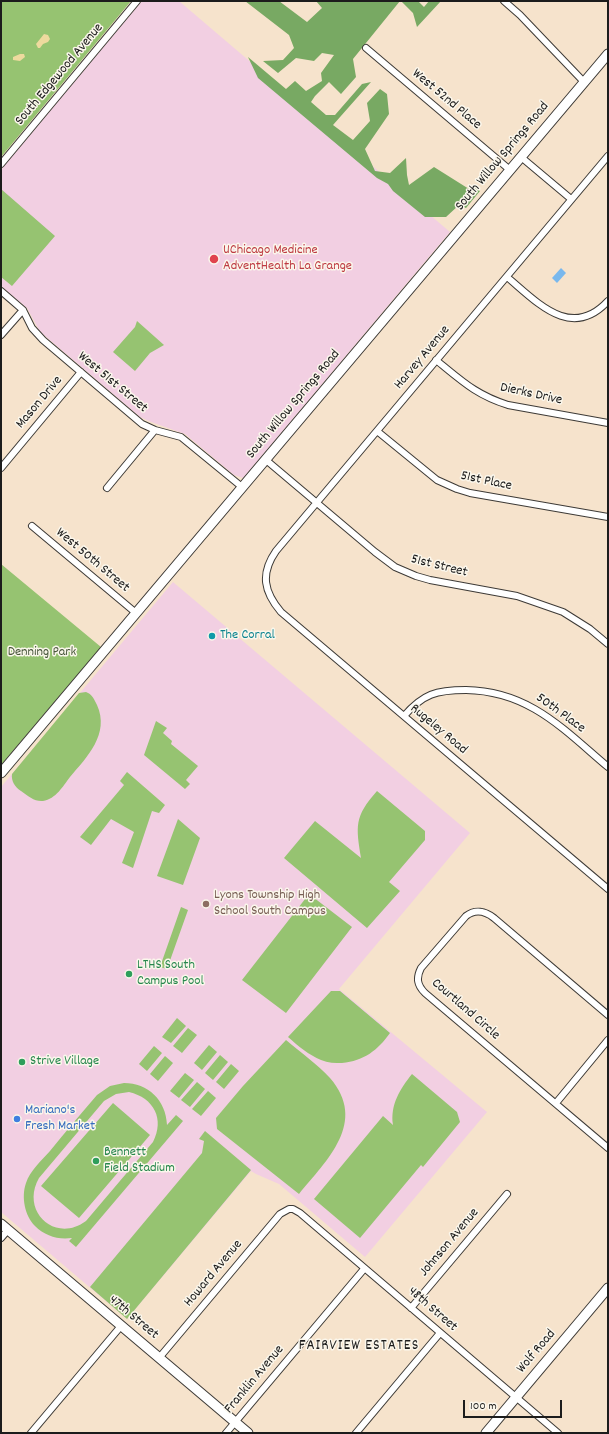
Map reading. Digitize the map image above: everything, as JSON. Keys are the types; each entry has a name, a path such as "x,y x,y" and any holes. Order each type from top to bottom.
{"street":[{"name":"South Edgewood Avenue","path":"1,164 137,1"},
{"path":"504,1 520,15 584,82"},
{"name":"West 52nd Place","path":"366,48 510,170"},
{"name":"South Willow Springs Road","path":"1,774 608,54"},
{"name":"Harvey Avenue","path":"266,580 267,567 271,559 608,156"},
{"path":"521,157 571,199"},
{"path":"507,277 546,309 564,317 582,317 590,315 599,310 608,301"},
{"name":"West 51st Street","path":"1,291 22,310 37,334 142,424 155,430 181,437 242,488"},
{"path":"1,336 22,310"},
{"name":"Dierks Drive","path":"436,360 472,389 495,401 508,405 608,423"},
{"name":"Mason Drive","path":"1,468 81,372"},
{"path":"107,488 155,430"},
{"name":"51st Place","path":"377,431 437,480 457,489 470,493 608,517"},
{"name":"51st Street","path":"266,460 386,561 405,572 430,580 517,596 562,612 590,629 608,644"},
{"name":"West 50th Street","path":"32,526 136,613"},
{"name":"Rugeley Road","path":"266,580 270,597 282,612 608,889"},
{"name":"50th Place","path":"404,716 413,705 422,699 437,693 459,690 479,690 499,694 526,703 541,712 608,767"},
{"name":"Courtland Circle","path":"608,1014 494,918 481,912 470,913 466,916 421,968 418,978 418,984 425,993 608,1148"},
{"path":"556,1103 608,1040"},
{"name":"Johnson Avenue","path":"411,1308 507,1194"},
{"name":"48th Street","path":"289,1209 293,1209 300,1213 558,1433"},
{"name":"Howard Avenue","path":"159,1358 280,1214 289,1209"},
{"path":"1,1238 5,1227"},
{"name":"47th Street","path":"5,1227 248,1433"},
{"name":"Franklin Avenue","path":"226,1433 364,1269"},
{"name":"Wolf Road","path":"486,1433 608,1288"},
{"path":"31,1433 121,1326"},
{"path":"356,1433 440,1333"}],"shaded area":[{"name":"UChicago Medicine AdventHealth La Grange","path":"142,1 179,1 450,232 243,478 234,475 185,434 140,417 45,336 39,330 27,308 1,286 1,170"},
{"name":"Lyons Township High School South Campus","path":"173,582 470,833 339,989 487,1112 365,1257 279,1184 251,1171 127,1319 1,1212 1,787"}],"green space":[{"path":"1,1 131,1 1,157"},
{"path":"245,1 279,1 307,22 322,8 316,1 400,1 353,59 356,77 341,94 329,82 311,102 326,115 335,115 362,84 371,82 333,125 353,140 370,121 367,103 380,89 387,94 389,114 365,149 375,171 390,173 406,158 409,185 434,167 469,189 475,188 480,191 466,208 459,205 446,217 425,217 393,191 388,184 377,178 258,78 248,57 286,89 295,81 306,91 322,81 321,73 334,55 322,53 314,61 296,58 278,73 263,61 283,60 294,48 289,35"},
{"path":"401,1 418,1 424,7 429,1 441,1 417,27 413,13"},
{"path":"1,189 55,236 12,286 1,277"},
{"path":"137,321 164,345 150,353 135,371 113,352 135,327"},
{"name":"Denning Park","path":"1,564 101,647 1,765"},
{"path":"86,692 94,699 100,716 101,726 95,744 62,788 52,798 37,801 15,786 12,779 12,774 79,693"},
{"path":"156,721 167,728 163,733 172,741 171,744 198,766 186,780 190,784 185,789 144,755"},
{"path":"127,772 165,805 159,813 152,811 133,868 122,863 134,832 111,819 91,845 80,837 124,785 120,781"},
{"path":"377,791 425,831 425,840 389,882 400,891 367,928 284,858 315,821 361,858 358,838 358,822 364,808"},
{"path":"178,819 200,838 183,885 157,876"},
{"path":"309,894 352,927 286,1013 242,980"},
{"path":"181,907 188,910 167,969 160,967"},
{"path":"331,991 340,991 390,1033 381,1045 370,1054 350,1062 326,1062 308,1053 288,1037"},
{"path":"177,1018 186,1026 171,1043 162,1037"},
{"path":"188,1028 197,1035 182,1053 173,1046"},
{"path":"286,1040 330,1078 341,1094 345,1110 344,1125 339,1140 321,1168 299,1194 217,1129 216,1118 243,1086"},
{"path":"209,1045 217,1052 202,1070 194,1063"},
{"path":"154,1046 162,1053 147,1071 139,1064"},
{"path":"220,1055 228,1062 213,1080 205,1073"},
{"path":"165,1056 173,1063 158,1081 150,1074"},
{"path":"231,1064 239,1071 224,1089 216,1082"},
{"path":"185,1073 194,1080 179,1098 170,1091"},
{"path":"412,1074 457,1112 460,1122 423,1167 421,1165 360,1238 314,1199 383,1116 393,1125 393,1111 397,1098"},
{"path":"197,1082 205,1089 190,1107 181,1100"},
{"path":"124,1083 141,1086 154,1095 159,1101 166,1116 167,1125 176,1115 183,1121 76,1247 69,1241 72,1238 52,1236 35,1226 26,1212 24,1194 26,1183 36,1166 97,1095 110,1086","holes":["129,1092 138,1095 151,1104 155,1111 158,1125 153,1142 86,1221 74,1227 63,1229 52,1226 37,1212 34,1202 34,1190 39,1178 104,1101 116,1094"]},
{"path":"208,1091 216,1098 201,1116 192,1109"},
{"name":"Bennett Field Stadium","path":"113,1103 150,1135 79,1218 41,1186"},
{"path":"205,1131 251,1170 127,1319 90,1287 202,1153 204,1141 199,1139"}],"sand":[{"path":"44,34 48,35 50,39 38,48 36,44"},
{"path":"24,54 25,57 20,61 13,60 13,57"}],"water":[{"path":"561,268 566,273 557,283 552,278"}],"place":[{"name":"UChicago Medicine AdventHealth La Grange","path":"214,259"},
{"name":"The Corral","path":"212,636"},
{"name":"Lyons Township High School South Campus","path":"206,904"},
{"name":"LTHS South Campus Pool","path":"129,974"},
{"name":"Strive Village","path":"22,1062"},
{"name":"Mariano's Fresh Market","path":"17,1119"},
{"name":"Bennett Field Stadium","path":"96,1161"}],"district":[{"name":"FAIRVIEW ESTATES","path":"359,1347"}]}
